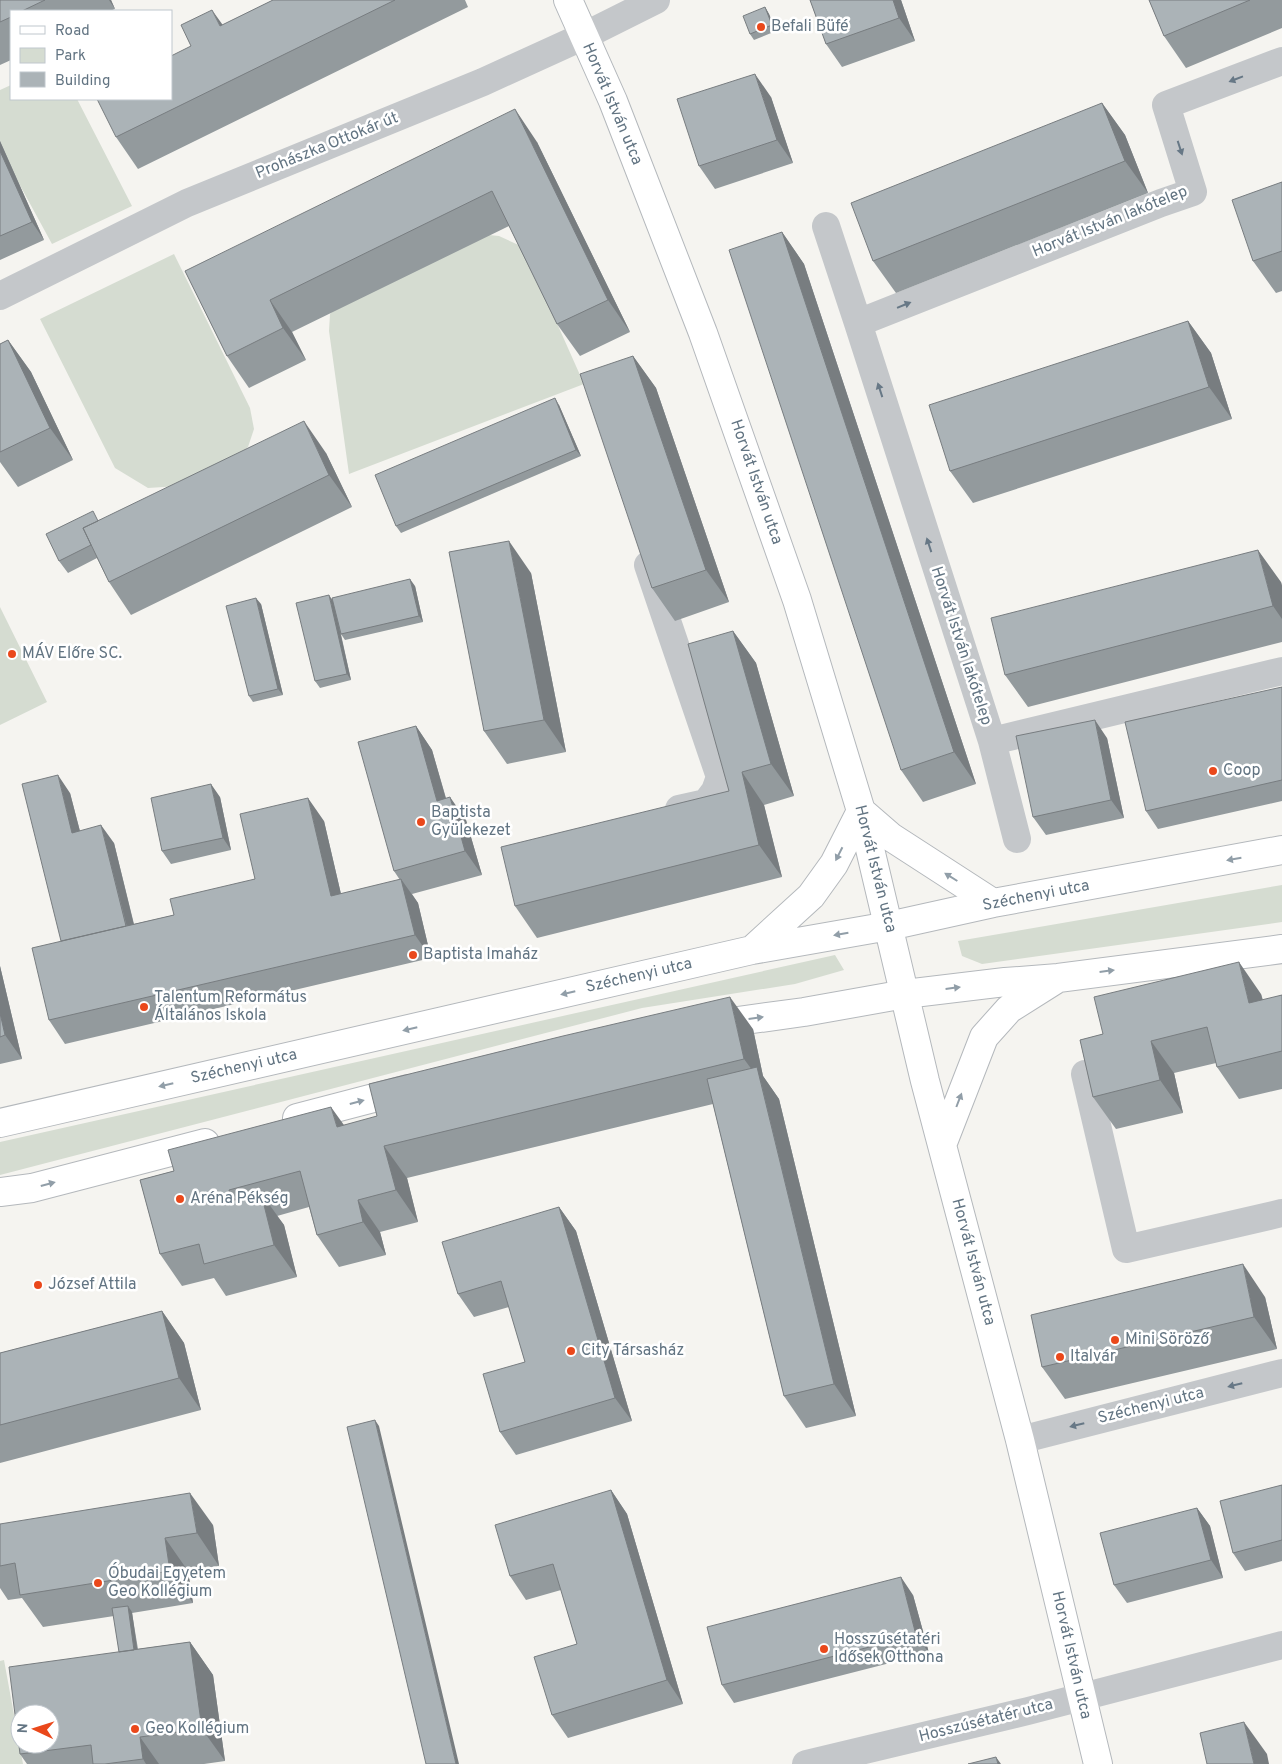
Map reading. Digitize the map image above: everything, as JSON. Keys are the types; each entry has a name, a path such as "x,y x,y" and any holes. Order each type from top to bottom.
{"main road":[{"name":"Horvát István utca","path":"568,0 613,101 703,333 797,600 861,811 942,1145 1020,1440 1098,1764"},
{"path":"752,950 811,896 834,864 861,811 891,837 992,903"},
{"name":"Széchenyi utca","path":"0,1123 752,950 889,926 992,903 1282,850"},
{"path":"684,1029 804,1012 905,994 1005,982 1058,978 1282,949"},
{"path":"942,1145 984,1037 1009,1009 1058,978"},
{"path":"271,1125 434,1082"},
{"path":"0,1192 32,1188 233,1135"}],"street":[{"name":"Prohászka Ottokár út","path":"0,296 188,203 483,82 584,36 656,0"},
{"name":"Horvát István lakótelep","path":"858,323 1152,206 1193,192 1166,105 1282,62"},
{"name":"Horvát István lakótelep","path":"826,226 992,741 1282,671"},
{"path":"640,540 720,777 715,791 706,803 652,816"},
{"path":"992,741 1017,840"},
{"path":"1085,1074 1126,1249 1282,1213"},
{"name":"Széchenyi utca","path":"1020,1440 1282,1373"},
{"name":"Hosszúsétatér utca","path":"806,1764 1081,1698 1282,1646"}],"green space":[{"path":"10,85 10,100 78,100 132,206 52,244 16,178 0,141 0,90"},
{"path":"479,234 499,236 523,247 584,384 349,474 329,331 330,314 343,300"},
{"path":"174,254 250,408 254,429 248,447 229,464 179,486 148,488 115,468 40,319"},
{"name":"MÁV Előre SC.","path":"0,607 47,702 0,725"},
{"path":"1282,885 1282,922 982,964 962,956 958,941"},
{"path":"835,955 844,970 795,984 642,1008 0,1175 0,1142"},
{"path":"4,1660 12,1704 10,1704 10,1754 21,1754 23,1764 0,1764 0,1661"}],"building":[{"path":"0,0 45,0 24,10 10,10 10,17 0,22"},
{"path":"273,0 395,0 116,137 98,100 172,100 172,56 191,46 181,25 212,10 220,26"},
{"path":"810,0 893,0 899,18 826,44"},
{"path":"1149,0 1250,0 1164,36"},
{"path":"765,7 772,25 750,34 743,16"},
{"path":"755,74 777,140 699,166 677,99"},
{"path":"1102,103 1125,161 873,261 851,203"},
{"path":"515,109 608,300 557,324 492,191 270,300 283,328 227,356 185,271"},
{"path":"0,151 32,222 0,236"},
{"path":"1282,182 1282,251 1253,261 1232,200"},
{"path":"782,232 954,752 901,770 729,250"},
{"path":"1188,321 1209,387 950,471 929,405"},
{"path":"8,340 50,428 0,452 0,344"},
{"path":"633,356 706,570 652,588 580,374"},
{"path":"555,398 576,450 396,526 375,475"},
{"path":"304,421 329,475 109,582 83,528"},
{"path":"93,511 98,521 83,528 91,545 59,561 46,534"},
{"path":"509,541 544,720 484,731 449,552"},
{"path":"1258,550 1273,606 1005,675 991,618"},
{"path":"410,579 419,616 341,634 332,598"},
{"path":"329,595 347,674 315,681 296,603"},
{"path":"256,598 278,689 249,696 226,606"},
{"path":"733,631 771,764 742,772 759,845 515,906 501,847 729,791 688,644"},
{"name":"Coop","path":"1282,687 1282,780 1146,811 1125,722"},
{"path":"1095,720 1111,800 1033,817 1016,736"},
{"name":"Baptista Gyülekezet","path":"416,726 437,801 450,797 465,851 394,871 358,742"},
{"path":"58,775 72,833 101,825 126,926 61,941 22,784"},
{"path":"211,784 223,838 162,851 151,798"},
{"path":"308,798 331,896 401,879 415,935 49,1020 32,948 174,915 170,899 255,879 240,814"},
{"path":"1239,962 1249,1003 1282,995 1282,1051 1217,1067 1207,1027 1151,1041 1160,1080 1093,1097 1080,1040 1103,1034 1094,997"},
{"path":"730,997 744,1059 384,1146 396,1190 358,1200 363,1222 317,1235 300,1171 229,1190 231,1201 261,1193 274,1245 204,1264 199,1244 160,1254 140,1180 174,1171 168,1150 331,1107 337,1127 377,1116 369,1084"},
{"path":"0,1013 5,1035 0,1037"},
{"path":"757,1067 834,1384 784,1396 707,1079"},
{"name":"City Társasház","path":"559,1207 615,1398 500,1432 483,1374 525,1362 501,1281 458,1294 442,1242"},
{"path":"1243,1264 1254,1317 1042,1367 1031,1315"},
{"path":"162,1311 179,1378 0,1425 0,1353"},
{"path":"375,1420 456,1764 426,1764 347,1427"},
{"path":"1282,1485 1282,1540 1233,1553 1220,1501"},
{"path":"611,1490 667,1680 552,1715 534,1657 577,1644 553,1564 510,1576 495,1525"},
{"path":"190,1493 197,1533 165,1538 170,1571 20,1595 15,1563 0,1566 0,1524"},
{"path":"1197,1508 1211,1560 1114,1585 1100,1533"},
{"name":"Hosszúsétatéri Idősek Otthona","path":"901,1577 916,1635 722,1685 707,1627"},
{"path":"128,1606 134,1650 119,1652 112,1608"},
{"path":"190,1642 202,1729 140,1737 143,1759 93,1764 91,1745 60,1749 60,1704 14,1704 9,1667"},
{"path":"1244,1722 1254,1764 1207,1764 1200,1733"},
{"path":"996,1757 998,1764 968,1764"}],"place":[{"name":"Befali Büfé","path":"761,27"},
{"name":"MÁV Előre SC.","path":"12,654"},
{"name":"Coop","path":"1213,771"},
{"name":"Baptista Gyülekezet","path":"421,822"},
{"name":"Baptista Imaház","path":"413,955"},
{"name":"Talentum Református Általános Iskola","path":"144,1007"},
{"name":"Aréna Pékség","path":"180,1199"},
{"name":"József Attila","path":"38,1285"},
{"name":"Mini Söröző","path":"1115,1340"},
{"name":"City Társasház","path":"571,1351"},
{"name":"Italvár","path":"1060,1357"},
{"name":"Óbudai Egyetem Geo Kollégium","path":"98,1583"},
{"name":"Hosszúsétatéri Idősek Otthona","path":"824,1649"},
{"name":"Geo Kollégium","path":"135,1729"}]}
